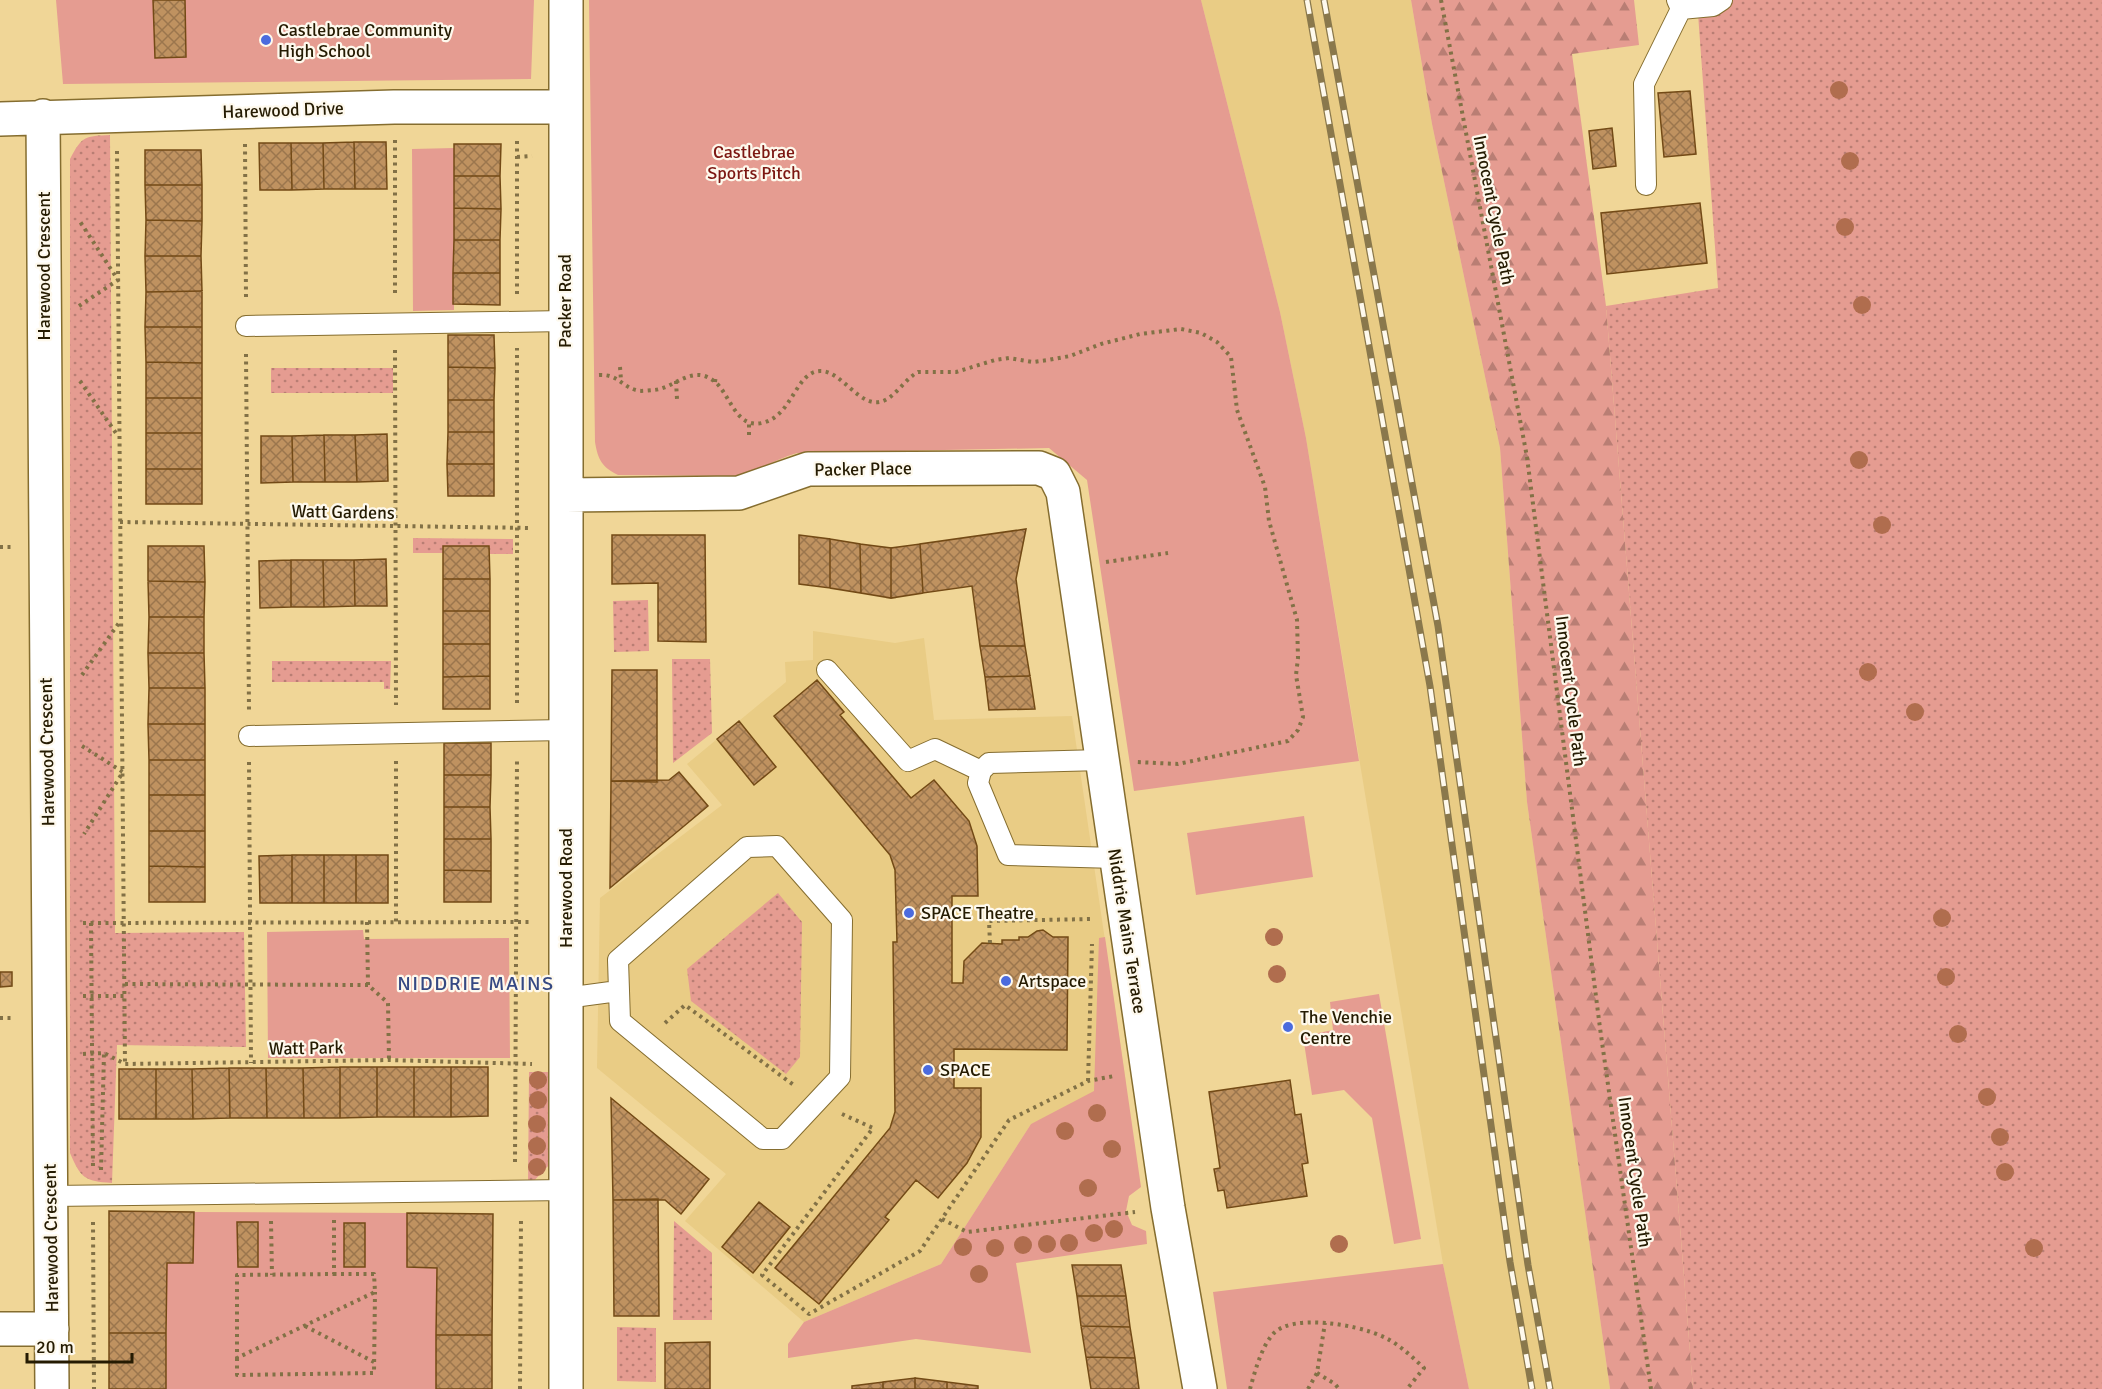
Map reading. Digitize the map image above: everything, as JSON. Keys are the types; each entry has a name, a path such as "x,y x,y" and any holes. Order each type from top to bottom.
{"street":[{"path":"565,107 566,0"},
{"name":"Harewood Drive","path":"0,119 394,106 565,107"},
{"name":"Packer Road","path":"565,107 566,495"},
{"name":"Harewood Crescent","path":"43,116 52,1389"},
{"name":"Packer Place","path":"566,495 739,493 808,469 1039,468 1054,474"},
{"name":"Niddrie Mains Terrace","path":"1054,474 1063,492 1168,1208 1200,1389"},
{"name":"Harewood Road","path":"566,495 566,1389"},
{"path":"0,1329 52,1329"}],"lane":[{"path":"1646,185 1644,84 1679,4 1713,6 1722,0"},
{"path":"246,327 565,321"},
{"path":"827,670 908,761 935,749 981,771"},
{"path":"249,736 566,730"},
{"path":"1102,760 989,763 981,771 978,783 1008,855 1116,858"},
{"path":"777,846 842,920 840,1077 782,1139 763,1139 636,1035 620,1021 618,960 747,847 777,846"},
{"path":"566,998 618,991"},
{"path":"51,1196 566,1190"}],"path":[{"name":"Innocent Cycle Path","path":"1441,0 1527,458 1600,1028 1651,1389"},
{"path":"394,106 396,922"},
{"path":"517,107 516,1064 520,1389"},
{"path":"244,111 251,1063"},
{"path":"50,1054 104,1053 125,1065 117,114"},
{"path":"620,367 621,380"},
{"path":"676,381 677,399"},
{"path":"749,435 750,423"},
{"name":"Watt Gardens","path":"120,522 566,528"},
{"path":"1074,567 1168,553"},
{"path":"1092,930 1093,908"},
{"path":"990,944 989,921 1093,919"},
{"path":"367,922 368,985"},
{"path":"99,923 566,922"},
{"path":"91,923 92,1053"},
{"path":"1088,1081 1092,942"},
{"path":"125,984 368,985 388,1003 389,1060"},
{"path":"81,996 125,996"},
{"path":"636,1035 657,1031 686,1005 816,1102 873,1128 762,1275 809,1314 920,1251 1009,1120 1088,1081 1148,1070"},
{"path":"100,1195 104,1053"},
{"name":"Watt Park","path":"125,1065 389,1060 566,1065"},
{"path":"271,1193 272,1275"},
{"path":"333,1193 334,1274"},
{"path":"942,1219 967,1232 1168,1208"},
{"path":"334,1274 374,1274 374,1373 237,1375 237,1275 334,1274"},
{"path":"237,1358 375,1292"},
{"path":"1250,1389 1256,1367 1273,1334 1286,1324 1301,1321 1325,1323 1378,1334 1400,1346 1424,1368 1407,1389"},
{"path":"1308,1389 1317,1373 1325,1323"},
{"path":"304,1326 374,1362"},
{"path":"1317,1373 1339,1389"}],"shaded area":[{"path":"1201,0 1411,0 1432,124 1500,448 1527,802 1610,1389 1469,1389 1443,1264 1306,438 1280,312"},
{"path":"813,631 895,643 924,638 934,720 1072,716 1126,1083 1031,1124 941,1264 804,1322 685,1221 726,1174 597,1068 600,898 722,805 687,764 786,682 785,662 813,660"}],"green space":[{"name":"Castlebrae Community High School","path":"56,0 534,0 531,79 63,84"},
{"name":"Castlebrae Sports Pitch","path":"589,0 1201,0 1280,312 1306,438 1359,761 1134,791 1087,480 1049,448 797,453 734,476 618,475 604,466 599,458 595,442"},
{"path":"1411,0 1634,0 1639,45 1572,54 1606,306 1693,1389 1610,1389 1527,802 1500,448 1432,124"},
{"path":"1697,0 2102,0 2102,1389 1693,1389 1606,306 1718,288"},
{"path":"110,135 115,933 244,932 246,1047 117,1045 112,1183 85,1177 77,1168 70,1153 70,159 85,139"},
{"path":"454,148 454,310 413,311 412,149"},
{"path":"271,368 393,368 393,393 271,393"},
{"path":"413,538 513,539 513,554 489,554 489,546 443,546 443,553 413,553"},
{"path":"648,600 649,651 614,652 613,601"},
{"path":"672,659 710,659 712,733 673,763"},
{"path":"272,661 391,661 390,689 384,689 384,682 272,682"},
{"path":"1304,816 1313,877 1196,895 1187,833"},
{"path":"778,893 802,922 800,1057 786,1074 691,1001 687,969"},
{"path":"363,930 364,939 509,938 510,1058 268,1058 267,932"},
{"path":"1105,937 1141,1187 1129,1196 1126,1211 1132,1225 1146,1231 1147,1244 1016,1263 1031,1353 916,1339 788,1358 788,1344 804,1322 941,1264 1031,1124 1094,1091 1099,938"},
{"path":"1379,994 1421,1239 1394,1244 1372,1118 1344,1090 1312,1095 1303,1036 1333,1030 1330,1002"},
{"path":"529,1072 551,1072 550,1164 528,1187"},
{"path":"194,1212 407,1213 407,1267 437,1268 436,1389 166,1389 167,1263 193,1263"},
{"path":"674,1221 712,1253 712,1320 673,1320"},
{"path":"1443,1264 1469,1389 1227,1389 1213,1292"},
{"path":"617,1327 656,1328 656,1382 617,1381"}],"building":[{"path":"153,0 185,0 186,57 155,58"},
{"path":"1690,91 1696,154 1664,157 1658,93"},
{"path":"1612,128 1616,166 1593,169 1589,131"},
{"path":"354,142 386,142 387,189 355,189"},
{"path":"354,142 355,189 324,189 323,143"},
{"path":"259,143 291,143 292,190 260,190"},
{"path":"291,143 323,143 324,189 292,190"},
{"path":"454,144 501,144 500,176 454,176"},
{"path":"145,150 201,150 202,185 145,185"},
{"path":"454,176 500,176 501,209 454,208"},
{"path":"145,185 202,185 202,221 146,220"},
{"path":"1700,203 1707,263 1607,274 1601,213"},
{"path":"454,208 501,209 500,240 454,240"},
{"path":"146,220 202,221 201,256 145,256"},
{"path":"454,240 500,240 500,273 453,273"},
{"path":"145,256 201,256 202,291 146,292"},
{"path":"453,273 500,273 500,305 453,304"},
{"path":"202,291 202,327 145,327 146,292"},
{"path":"145,327 202,327 202,363 146,362"},
{"path":"448,335 494,335 495,368 448,367"},
{"path":"146,362 202,363 202,398 146,398"},
{"path":"448,367 495,368 494,400 448,400"},
{"path":"146,398 202,398 202,433 146,433"},
{"path":"448,400 494,400 494,432 448,432"},
{"path":"448,432 494,432 494,464 447,464"},
{"path":"146,433 202,433 202,469 146,469"},
{"path":"387,434 388,481 357,482 355,435"},
{"path":"324,435 355,435 357,482 325,482"},
{"path":"324,435 325,482 293,482 292,436"},
{"path":"261,436 292,436 293,482 261,483"},
{"path":"447,464 494,464 494,496 448,496"},
{"path":"146,469 202,469 202,504 146,504"},
{"path":"1026,529 1016,579 1025,646 980,646 972,586 923,593 920,544"},
{"path":"612,535 705,535 706,642 658,641 658,583 612,584"},
{"path":"799,535 830,539 830,588 799,584"},
{"path":"830,539 860,544 861,593 830,588"},
{"path":"860,544 891,548 891,598 861,593"},
{"path":"920,544 923,593 891,598 891,548"},
{"path":"148,546 204,546 205,582 148,581"},
{"path":"443,546 489,546 490,579 443,579"},
{"path":"386,559 387,606 355,606 354,560"},
{"path":"291,560 291,607 260,608 259,561"},
{"path":"291,560 323,560 324,607 291,607"},
{"path":"323,560 354,560 355,606 324,607"},
{"path":"443,579 490,579 490,611 443,611"},
{"path":"148,581 205,582 204,617 149,617"},
{"path":"443,611 490,611 490,644 443,644"},
{"path":"149,617 204,617 204,653 148,653"},
{"path":"443,644 490,644 490,676 443,677"},
{"path":"980,646 1025,646 1030,676 985,677"},
{"path":"148,653 204,653 205,688 149,688"},
{"path":"612,670 657,670 657,782 611,781"},
{"path":"490,676 490,709 443,709 443,677"},
{"path":"1030,676 1035,709 989,710 985,677"},
{"path":"817,680 844,712 840,715 911,798 934,780 969,821 977,846 978,896 952,896 952,983 963,983 964,961 982,943 1002,944 1002,940 1019,940 1019,937 1028,937 1043,930 1053,937 1068,937 1067,1050 954,1049 954,1088 981,1088 981,1137 967,1163 938,1198 916,1180 885,1217 889,1220 819,1304 775,1268 890,1128 895,1112 893,942 897,942 895,870 890,855 774,716"},
{"path":"149,688 205,688 205,724 148,724"},
{"path":"739,721 776,767 754,785 717,739"},
{"path":"148,724 205,724 205,760 149,760"},
{"path":"444,743 491,743 491,775 444,775"},
{"path":"149,760 205,760 205,795 149,795"},
{"path":"679,772 708,806 610,888 611,781 669,780"},
{"path":"444,775 491,775 490,807 444,807"},
{"path":"149,795 205,795 205,831 149,831"},
{"path":"444,807 490,807 491,839 444,839"},
{"path":"149,831 205,831 205,867 149,866"},
{"path":"444,839 491,839 491,871 444,870"},
{"path":"292,855 292,903 260,903 259,856"},
{"path":"292,855 324,855 324,903 292,903"},
{"path":"324,855 356,855 356,903 324,903"},
{"path":"356,855 388,855 388,903 356,903"},
{"path":"149,866 205,867 205,902 149,902"},
{"path":"444,870 491,871 491,902 444,902"},
{"path":"0,972 12,972 12,986 0,987"},
{"path":"340,1067 340,1118 304,1118 303,1068"},
{"path":"340,1067 377,1067 377,1117 340,1118"},
{"path":"377,1067 414,1067 414,1117 377,1117"},
{"path":"414,1067 451,1067 451,1117 414,1117"},
{"path":"451,1067 488,1067 488,1116 451,1117"},
{"path":"229,1068 230,1118 193,1119 192,1069"},
{"path":"229,1068 266,1068 267,1118 230,1118"},
{"path":"266,1068 303,1068 304,1118 267,1118"},
{"path":"119,1069 156,1069 156,1119 119,1119"},
{"path":"156,1069 192,1069 193,1119 156,1119"},
{"path":"1290,1080 1295,1115 1301,1114 1308,1163 1302,1164 1307,1196 1227,1208 1224,1190 1218,1191 1214,1169 1220,1168 1209,1092"},
{"path":"611,1098 709,1179 681,1214 665,1200 613,1200"},
{"path":"658,1199 659,1316 614,1316 613,1200"},
{"path":"759,1202 790,1227 753,1273 722,1247"},
{"path":"109,1211 194,1212 193,1263 167,1263 166,1333 109,1333"},
{"path":"407,1213 493,1214 492,1335 436,1335 437,1268 407,1267"},
{"path":"237,1222 258,1222 258,1267 238,1267"},
{"path":"344,1223 365,1223 365,1267 344,1267"},
{"path":"1072,1265 1121,1265 1126,1296 1077,1296"},
{"path":"1077,1296 1126,1296 1130,1327 1081,1326"},
{"path":"1081,1326 1130,1327 1135,1358 1086,1357"},
{"path":"109,1333 166,1333 166,1389 109,1389"},
{"path":"436,1335 492,1335 492,1389 436,1389"},
{"path":"710,1342 710,1389 665,1389 665,1343"},
{"path":"1086,1357 1135,1358 1139,1389 1091,1389"},
{"path":"915,1378 947,1382 947,1389 915,1389"},
{"path":"915,1378 915,1389 883,1389 883,1382"},
{"path":"883,1382 883,1389 852,1389 852,1386"},
{"path":"947,1382 978,1386 978,1389 947,1389"}],"railway":[{"path":"1307,0 1430,686 1510,1262 1532,1389"},
{"path":"1324,0 1438,626 1528,1265 1550,1389"}],"place":[{"name":"Castlebrae Community High School","path":"266,40"},
{"name":"SPACE Theatre","path":"909,913"},
{"name":"Artspace","path":"1006,981"},
{"name":"The Venchie Centre","path":"1288,1027"},
{"name":"SPACE","path":"928,1070"}],"district":[{"name":"NIDDRIE MAINS","path":"476,983"}]}
